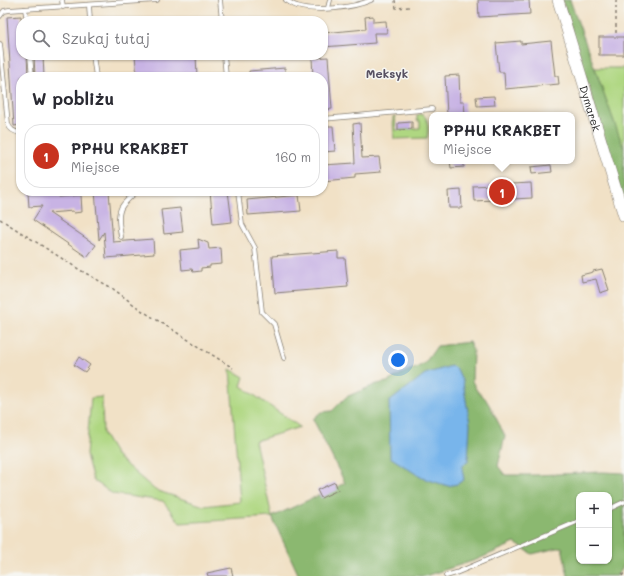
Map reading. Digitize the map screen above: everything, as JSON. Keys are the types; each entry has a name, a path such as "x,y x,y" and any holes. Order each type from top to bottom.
{"street":[{"name":"Dymarek","path":"558,0 624,216"}],"lane":[{"path":"62,0 63,7"},
{"path":"86,0 89,16"},
{"path":"0,16 4,11 9,10 157,0"},
{"path":"220,0 222,16"},
{"path":"286,0 296,6 311,8 347,7 371,0"},
{"path":"328,8 330,0"},
{"path":"26,9 27,16"},
{"path":"0,44 8,124 10,129 16,132"},
{"path":"30,60 32,72"},
{"path":"94,60 95,72"},
{"path":"224,60 226,72"},
{"path":"328,118 432,109"},
{"path":"121,237 120,210 123,204 132,196"},
{"path":"239,196 242,224 255,248 262,312 274,324 284,358"},
{"path":"612,507 624,502"},
{"path":"446,576 576,522"}],"path":[{"path":"396,0 396,8 409,7"},
{"path":"616,0 616,33"},
{"path":"0,219 80,270 112,288 141,310 233,368"}],"green space":[{"path":"562,0 570,0 624,149 624,203"},
{"path":"595,68 624,68 624,149 621,143"},
{"path":"420,114 426,119 428,129 427,138 394,139 393,117 395,116 396,130 420,128 420,121 417,121 417,115"},
{"path":"469,342 473,351 472,381 477,391 485,398 491,408 505,436 498,466 505,475 602,472 624,473 624,565 617,576 568,576 562,547 532,554 515,543 476,560 425,576 299,576 272,517 345,483 313,419 321,412 332,411 346,397 377,384 387,382 425,363 437,346"},
{"path":"230,369 244,377 241,386 300,427 255,441 272,517 180,523 163,501 113,494 93,480 86,455 91,398 102,397 103,434 117,457 155,490 204,506 240,502"}],"water":[{"path":"451,366 457,369 463,382 470,424 468,462 464,464 462,468 464,480 457,484 448,486 422,478 390,457 389,402 425,374"}],"building":[{"path":"478,0 529,0 530,14 479,17"},
{"path":"16,16 16,60 27,60 28,72 16,72 16,126 14,126 7,17"},
{"path":"373,16 373,22 386,21 387,33 374,33 375,43 328,47 328,33 366,29 365,17"},
{"path":"599,37 624,37 624,55 599,55"},
{"path":"521,41 521,44 551,41 555,76 558,76 559,84 505,89 504,72 499,72 496,43"},
{"path":"328,57 332,109 328,109 328,72 313,72 312,60 328,60"},
{"path":"34,60 43,60 44,72 35,72"},
{"path":"135,60 196,60 197,72 137,72"},
{"path":"285,68 285,72 249,71"},
{"path":"459,75 460,102 464,102 465,112 447,112 445,76"},
{"path":"494,96 495,105 477,106 476,97"},
{"path":"412,122 412,129 398,130 398,123"},
{"path":"360,123 362,158 379,157 381,172 355,174 355,178 328,181 328,165 355,163 353,124"},
{"path":"328,126 333,126 335,151 328,152"},
{"path":"450,164 464,164 464,167 451,168"},
{"path":"551,165 552,172 532,174 531,167"},
{"path":"531,183 532,198 474,201 473,186"},
{"path":"461,190 462,208 449,208 448,191"},
{"path":"28,196 81,196 82,212 74,213 73,211 49,213 96,245 87,257 33,220 42,206 29,207"},
{"path":"95,196 109,196 113,242 153,239 154,254 106,258 104,232 99,240"},
{"path":"210,196 229,196 232,222 213,224"},
{"path":"299,196 301,211 248,215 247,200"},
{"path":"180,208 183,232 164,234 161,210"},
{"path":"198,239 208,243 209,249 221,248 222,264 210,265 210,267 201,268 201,271 193,272 192,269 182,270 180,250 199,248"},
{"path":"338,251 338,258 345,258 348,287 275,293 272,256"},
{"path":"602,269 609,290 600,293 596,279 582,282 581,275"},
{"path":"79,357 90,365 85,372 74,365"},
{"path":"335,482 338,490 321,498 317,490"},
{"path":"231,568 233,576 208,576 207,573"}],"place":[{"name":"PPHU KRAKBET","path":"502,192"}],"district":[{"name":"Meksyk","path":"387,73"}]}
